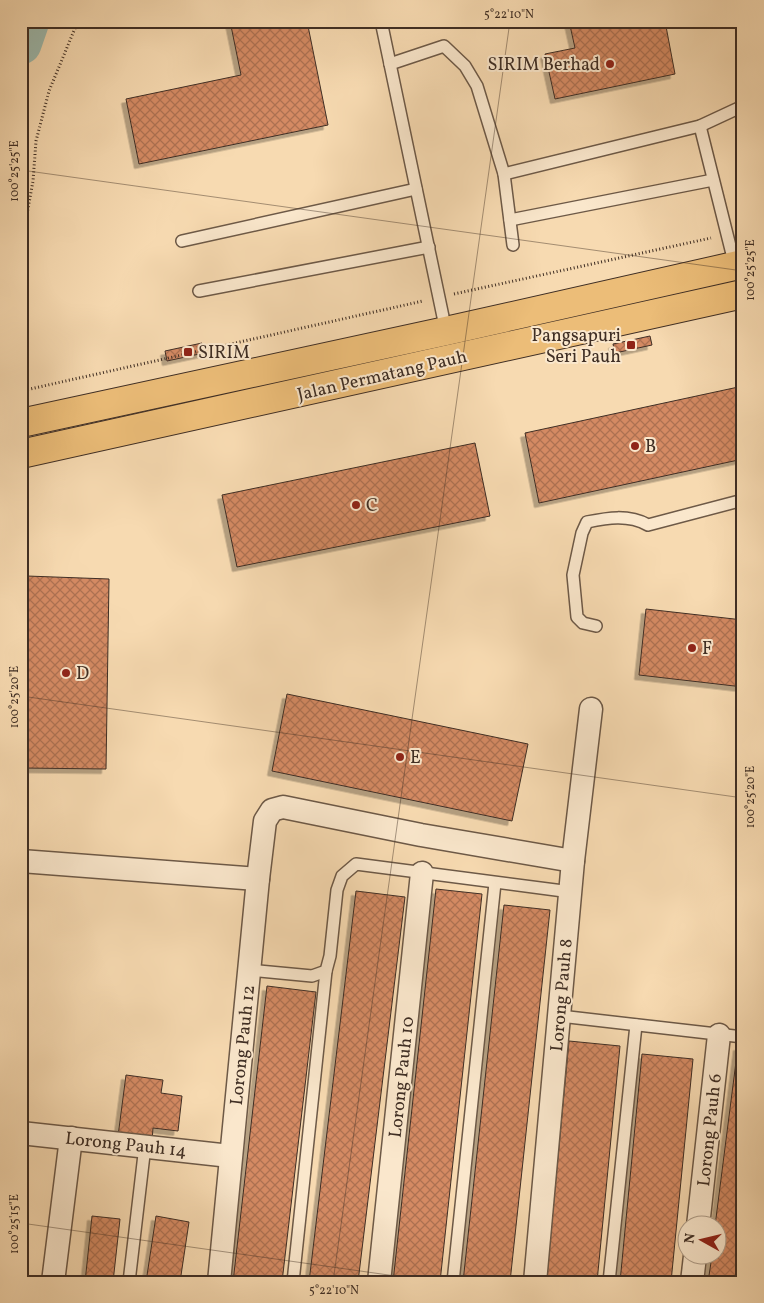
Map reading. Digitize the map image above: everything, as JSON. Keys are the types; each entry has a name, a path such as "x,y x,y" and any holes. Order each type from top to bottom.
{"main road":[{"name":"Jalan Permatang Pauh","path":"21,423 739,265"},
{"name":"Jalan Permatang Pauh","path":"21,454 743,294"}],"street":[{"name":"Lorong Pauh 8","path":"535,1282 573,861 591,709"},
{"name":"Lorong Pauh 12","path":"219,1282 258,879 265,821 272,810 283,807 421,835 573,861"},
{"path":"21,861 258,879"},
{"name":"Lorong Pauh 10","path":"379,1282 422,873"},
{"name":"Lorong Pauh 6","path":"699,1216 719,1035"},
{"name":"Lorong Pauh 14","path":"21,1133 230,1156"},
{"path":"52,1282 70,1138"},
{"path":"692,1282 693,1266"}],"lane":[{"path":"381,21 446,331"},
{"path":"390,64 444,46 464,66 477,86 504,174 513,245"},
{"path":"504,174 700,126 743,106"},
{"path":"700,126 728,234 739,265"},
{"path":"510,220 713,180"},
{"path":"182,241 416,189"},
{"path":"199,291 428,247"},
{"path":"596,626 583,623 577,617 574,592 573,575 582,533 587,522 611,518 626,518 648,525 743,500"},
{"path":"293,1282 326,971 330,956 337,890 342,876 356,864 570,892"},
{"path":"453,1282 496,883"},
{"path":"249,970 312,976 326,971"},
{"path":"560,1016 743,1037"},
{"path":"609,1282 636,1025"},
{"path":"129,1282 145,1146"}],"path":[{"path":"21,234 27,214 36,141 49,91 78,21"},
{"path":"21,391 728,234"}],"building":[{"path":"230,21 307,21 328,125 139,164 126,99 241,75"},
{"name":"SIRIM Berhad","path":"569,21 665,21 675,74 555,99 545,54 575,48"},
{"path":"650,336 652,345 615,353 613,344"},
{"path":"202,343 204,353 167,361 165,351"},
{"name":"B","path":"743,386 743,459 539,503 525,433"},
{"name":"C","path":"475,443 490,516 237,567 222,495"},
{"name":"D","path":"27,576 109,579 106,769 22,768"},
{"name":"F","path":"646,609 743,620 743,687 639,675"},
{"name":"E","path":"287,694 528,744 512,821 272,771"},
{"path":"436,889 482,894 440,1282 393,1282"},
{"path":"356,891 405,897 358,1282 309,1282"},
{"path":"504,905 550,910 510,1282 463,1282"},
{"path":"267,986 316,992 282,1282 233,1282"},
{"path":"569,1041 620,1046 597,1282 546,1282"},
{"path":"738,1046 743,1047 743,1282 708,1282 710,1266 726,1266 726,1216 716,1216"},
{"path":"642,1054 693,1059 678,1216 676,1216 671,1282 620,1282"},
{"path":"126,1075 163,1080 161,1093 182,1096 178,1131 153,1128 152,1141 118,1136"},
{"path":"92,1216 120,1219 113,1282 85,1282"},
{"path":"156,1216 189,1222 180,1282 146,1282"}],"waterway":[{"path":"21,44 29,21"}],"place":[{"name":"SIRIM Berhad","path":"610,64"},
{"name":"Pangsapuri Seri Pauh","path":"631,345"},
{"name":"SIRIM","path":"188,352"},
{"name":"B","path":"635,446"},
{"name":"C","path":"356,505"},
{"name":"F","path":"692,648"},
{"name":"D","path":"66,673"},
{"name":"E","path":"400,757"}]}
